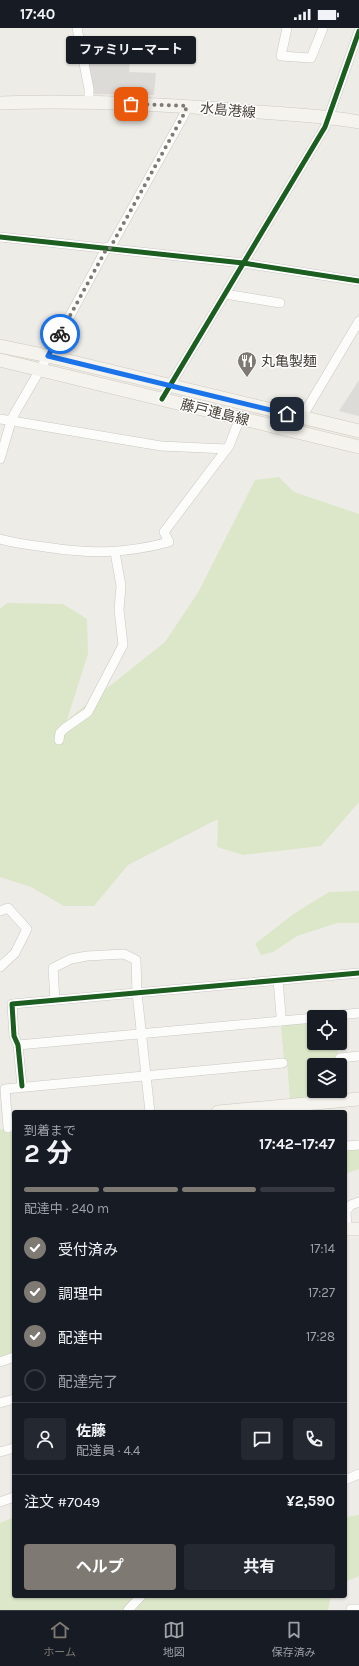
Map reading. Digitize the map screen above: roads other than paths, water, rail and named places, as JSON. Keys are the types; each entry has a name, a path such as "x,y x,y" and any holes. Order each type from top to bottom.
{"main road":[{"name":"水島港線","path":"0,103 89,102 187,106 359,122"},
{"name":"藤戸連島線","path":"0,346 48,356 359,431"},
{"name":"藤戸連島線","path":"0,360 359,447"},
{"path":"268,1110 293,1109 359,1099"}],"street":[{"path":"77,28 89,89 89,102"},
{"path":"287,28 281,56 311,58 323,28"},
{"path":"162,399 325,126 359,31"},
{"path":"0,459 11,420 184,114 187,106"},
{"path":"0,237 242,264 359,282"},
{"path":"225,294 280,303"},
{"path":"302,417 359,321"},
{"path":"0,539 14,543 83,553 115,552 149,548 169,542 164,532 229,446 240,418"},
{"path":"0,419 160,446 229,446"},
{"path":"58,740 60,733 65,728 88,712 124,645 119,610 121,586 115,552"},
{"path":"0,911 8,908 27,929 15,953 0,967"},
{"path":"55,1000 53,968 71,959 87,956 124,954 136,960 137,993 150,1110"},
{"path":"22,1086 18,1045 14,1036 12,1004 359,973"},
{"path":"278,980 281,1015 280,1021"},
{"path":"347,1014 359,1013"},
{"path":"18,1045 307,1019"},
{"path":"340,1058 359,1056"},
{"path":"7,1128 5,1089 22,1086 283,1063"},
{"path":"347,1146 359,1145"},
{"path":"347,1210 351,1205 359,1202"},
{"path":"347,1216 350,1229"},
{"path":"0,1362 12,1358"},
{"path":"0,1403 12,1400"},
{"path":"0,1452 12,1449"},
{"path":"347,1479 359,1474"},
{"path":"0,1502 12,1499"},
{"path":"128,1610 140,1598"}],"place":[{"name":"ファミリーマート","path":"131,104"},
{"name":"丸亀製麺","path":"247,378"}]}
